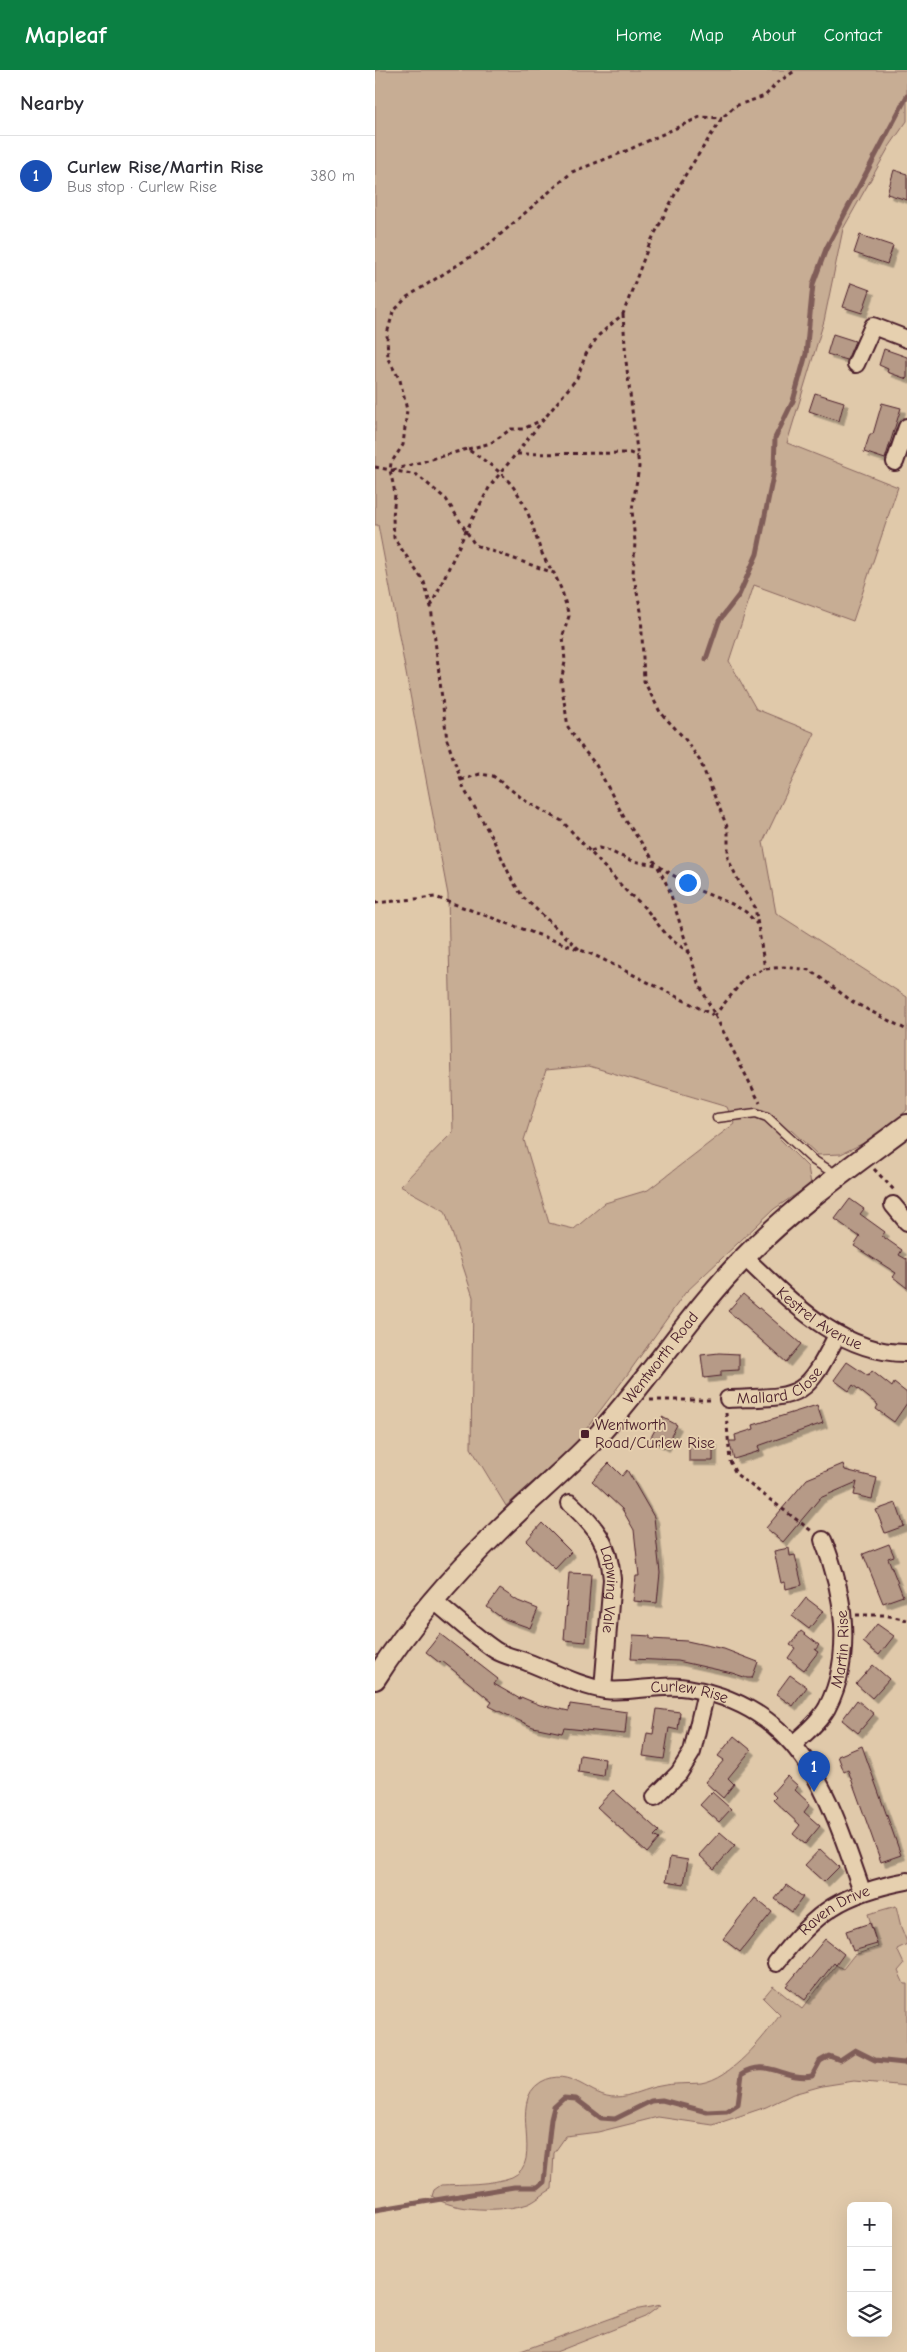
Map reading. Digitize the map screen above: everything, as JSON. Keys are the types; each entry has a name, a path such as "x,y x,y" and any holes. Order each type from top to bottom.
{"street":[{"path":"856,364 873,326 907,339"},
{"path":"895,462 907,428"},
{"name":"Wentworth Road","path":"375,1679 396,1647 433,1600 498,1530 593,1441 699,1308 744,1258 784,1218 907,1125"},
{"path":"893,1205 906,1219"},
{"name":"Kestrel Avenue","path":"744,1258 811,1317 837,1335 870,1349 907,1353"},
{"name":"Mallard Close","path":"728,1399 777,1397 792,1394 804,1388 820,1370 837,1335"},
{"name":"Lapwing Vale","path":"570,1502 601,1537 608,1551 611,1565 612,1579 603,1689"},
{"name":"Martin Rise","path":"793,1744 826,1710 832,1697 840,1662 843,1614 834,1567 823,1540"},
{"name":"Curlew Rise","path":"433,1600 496,1651 603,1689 627,1691 667,1687 706,1692 733,1700 747,1708 777,1729 793,1744 817,1776 862,1891"},
{"path":"655,1797 679,1773 691,1752 706,1692"},
{"name":"Raven Drive","path":"776,1963 816,1917 839,1901 862,1891 907,1881"}],"lane":[{"path":"717,1118 756,1112 767,1117 813,1160 839,1176"}],"path":[{"path":"784,70 790,74"},
{"path":"765,970 755,907 741,886 728,858 728,829 700,761 685,738 660,712 644,681 641,611 633,574 635,542 632,510 639,467 626,361 623,314 649,244 684,177 722,118 735,106 765,96 777,83 796,70"},
{"path":"579,949 523,897 512,880 461,780 447,740 431,607 424,582 394,538 395,493 390,470 391,463 403,445 407,410 400,380 388,360 387,334 393,312 407,297 486,247 572,172 626,151 700,117 722,118"},
{"path":"431,607 466,531 490,486 577,378 586,354 599,335 623,314"},
{"path":"390,470 491,443 511,429 523,428 544,419"},
{"path":"467,449 510,480 530,517 544,560 554,573 562,591 569,616 563,635 565,662 561,681 569,727 596,765 626,821 657,865 669,889 700,986 767,1117"},
{"path":"516,454 629,453 638,456"},
{"path":"375,467 417,475 446,499 475,545 554,573"},
{"path":"461,780 480,774 493,776 527,802 562,821 631,895 641,902 671,939 684,947 691,955"},
{"path":"591,851 599,848 632,861 657,865 695,889 732,904 746,912 757,924"},
{"path":"375,903 435,897 594,955 714,1016"},
{"path":"714,1016 746,977 765,970 783,967 810,970 853,1002 907,1030"},
{"path":"863,1158 895,1191 893,1205"},
{"path":"627,1400 697,1401 728,1399 726,1424 730,1461 736,1474 823,1540"},
{"path":"843,1614 885,1615 907,1620"}],"shaded area":[{"path":"375,70 907,70 907,121 889,147 843,229 824,321 787,443 898,487 853,621 754,585 729,661 756,709 815,733 763,842 776,913 907,997 907,1110 878,1136 841,1154 818,1155 791,1130 779,1138 808,1167 811,1184 774,1209 685,1293 627,1375 574,1445 506,1506 471,1448 473,1297 445,1211 400,1186 453,1132 448,895 378,525 375,525","holes":["589,1066 727,1107 734,1124 648,1190 605,1203 574,1229 549,1223 524,1140 546,1070"]},
{"path":"896,1906 907,1942 907,1944 897,1949 904,1964 898,1971 904,1984 907,1984 907,2086 854,2081 822,2086 793,2094 766,2107 713,2125 658,2117 598,2132 566,2136 554,2153 552,2189 531,2203 518,2207 492,2209 465,2208 441,2201 432,2196 434,2190 441,2185 477,2184 504,2180 512,2177 522,2169 526,2159 527,2146 526,2104 531,2091 541,2082 562,2077 598,2093 616,2097 627,2096 665,2085 701,2083 713,2080 724,2074 746,2056 780,2015 763,1998 773,1986 802,2009 836,1965 843,1969 854,1955 878,1947 868,1914"},
{"path":"661,2305 645,2317 556,2352 518,2352 634,2310"}],"building":[{"path":"894,170 907,174 907,200 887,194"},
{"path":"860,235 893,246 887,264 854,253"},
{"path":"851,283 870,290 862,313 843,307"},
{"path":"833,334 855,341 847,360 827,354"},
{"path":"884,349 907,357 907,379 887,372 888,369 879,365"},
{"path":"815,393 844,402 839,421 809,411"},
{"path":"882,403 901,408 885,459 864,452 870,434 873,434"},
{"path":"850,1199 864,1209 860,1214 885,1232 882,1236 902,1250 899,1255 907,1258 907,1288 893,1277 896,1273 854,1246 860,1237 835,1219"},
{"path":"743,1294 801,1344 786,1362 728,1311"},
{"path":"719,1353 739,1354 739,1370 721,1371 721,1376 704,1378 701,1355"},
{"path":"847,1362 868,1376 872,1371 892,1387 894,1383 907,1393 907,1403 894,1422 876,1409 878,1405 853,1385 849,1391 834,1380"},
{"path":"817,1405 823,1423 758,1446 760,1451 734,1459 729,1441 736,1441 735,1435 754,1429 753,1425"},
{"path":"662,1417 677,1425 665,1447 650,1439"},
{"path":"689,1441 713,1441 713,1461 689,1461"},
{"path":"609,1463 622,1476 627,1470 654,1517 660,1573 657,1603 633,1601 636,1576 639,1576 634,1530 622,1509 592,1481"},
{"path":"843,1464 845,1470 877,1478 872,1499 854,1495 857,1482 820,1498 783,1542 766,1528 807,1479"},
{"path":"896,1503 904,1526 885,1533 876,1510"},
{"path":"542,1523 571,1552 555,1569 526,1541"},
{"path":"889,1544 894,1556 888,1558 903,1596 883,1603 863,1554"},
{"path":"789,1548 790,1556 795,1555 802,1585 786,1589 785,1582 781,1583 774,1551"},
{"path":"569,1573 591,1574 586,1642 564,1640"},
{"path":"500,1589 518,1601 538,1609 530,1628 502,1618 487,1607"},
{"path":"806,1598 823,1611 809,1629 792,1616"},
{"path":"877,1624 894,1636 879,1655 863,1642"},
{"path":"801,1631 819,1645 815,1650 818,1652 804,1670 788,1658 795,1648 790,1645"},
{"path":"440,1634 498,1679 494,1684 520,1699 521,1697 540,1705 569,1711 570,1704 627,1712 625,1734 564,1728 562,1733 533,1727 489,1706 492,1702 442,1661 440,1663 426,1652"},
{"path":"633,1635 650,1636 650,1639 687,1641 724,1649 758,1662 752,1678 747,1678 678,1661 631,1659"},
{"path":"873,1665 889,1679 872,1698 856,1684"},
{"path":"790,1675 807,1687 793,1706 776,1694"},
{"path":"857,1700 874,1714 858,1733 842,1720"},
{"path":"657,1709 680,1712 678,1730 669,1728 664,1759 643,1756 647,1733 653,1734"},
{"path":"734,1736 751,1750 728,1778 734,1784 723,1798 705,1782 724,1760 718,1756"},
{"path":"862,1746 901,1855 881,1862 848,1770 844,1772 838,1756"},
{"path":"580,1755 605,1759 603,1776 578,1772"},
{"path":"787,1776 798,1786 795,1790 810,1804 804,1812 820,1826 805,1844 793,1834 800,1825 773,1800 776,1797 772,1793"},
{"path":"613,1790 659,1831 654,1836 659,1839 647,1853 597,1807"},
{"path":"712,1792 731,1809 719,1822 700,1805"},
{"path":"720,1832 735,1845 714,1869 699,1855"},
{"path":"820,1849 839,1867 824,1882 805,1865"},
{"path":"670,1857 688,1860 684,1884 666,1881"},
{"path":"786,1885 803,1897 792,1912 775,1899"},
{"path":"755,1898 772,1912 740,1952 723,1939"},
{"path":"870,1923 877,1944 853,1951 846,1931"},
{"path":"825,1939 844,1954 836,1965 834,1963 805,2000 786,1986"}],"waterway":[{"path":"706,659 719,621 739,595 757,554 774,471 775,438 793,401 806,354 813,284 826,249 907,96"},
{"path":"375,2210 514,2187 538,2187 544,2182 554,2107 564,2098 576,2099 601,2118 615,2119 651,2101 662,2100 707,2112 727,2111 738,2104 742,2074 751,2069 768,2068 802,2077 812,2076 820,2061 829,2056 840,2060 855,2050 875,2060 904,2063 907,2061"}],"place":[{"name":"Wentworth Road/Curlew Rise","path":"585,1434"},
{"name":"Curlew Rise/Martin Rise","path":"814,1792"}]}
